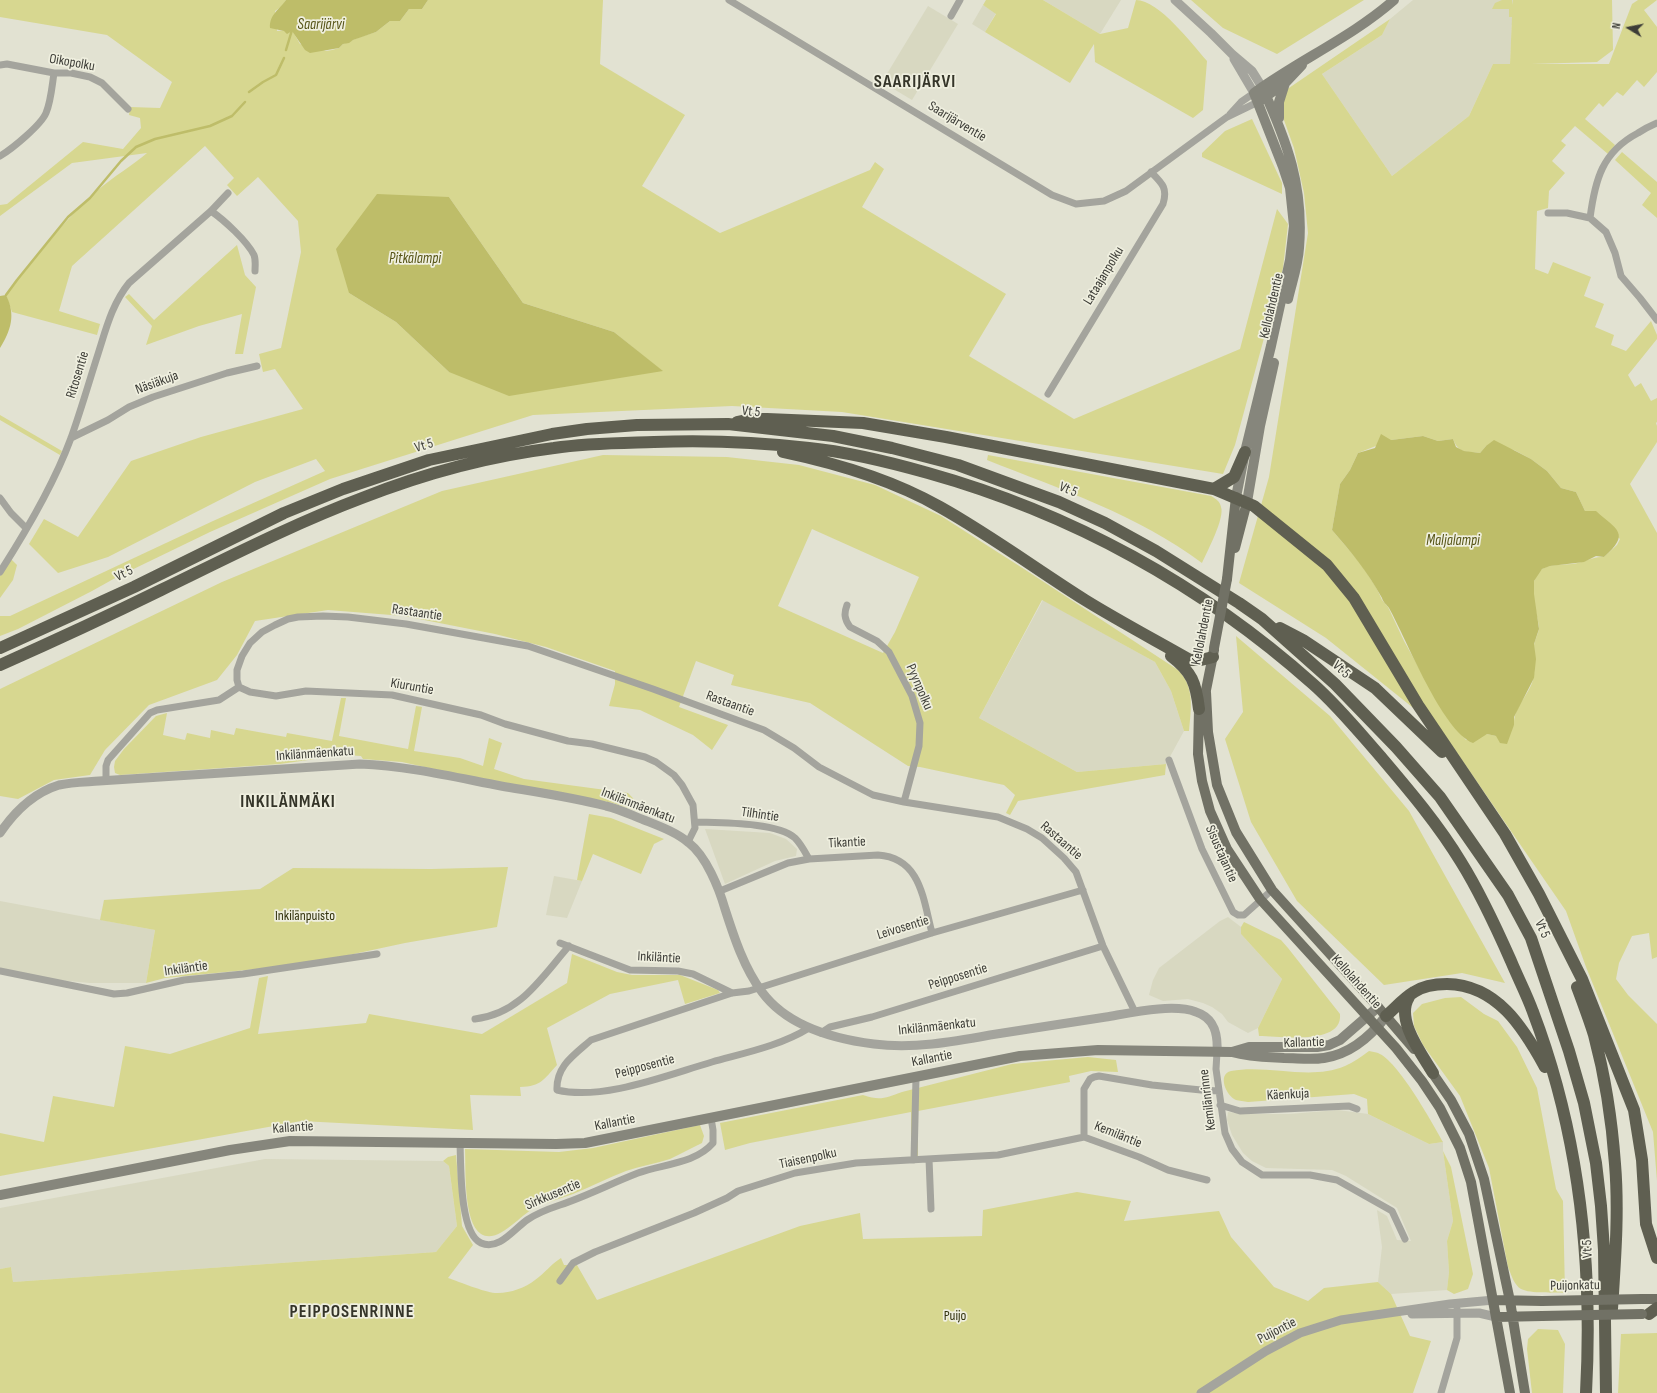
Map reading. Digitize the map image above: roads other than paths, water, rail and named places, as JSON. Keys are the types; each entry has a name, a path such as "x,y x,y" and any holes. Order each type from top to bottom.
{"highway":[{"path":"728,424 751,419 863,423 961,440 1214,489 1254,506 1327,565 1354,598 1418,705 1459,768 1505,834 1556,926 1582,979 1634,1110 1642,1160 1646,1224 1657,1258"},
{"name":"Vt 5","path":"0,648 134,587 284,512 343,489 429,460 552,434 587,429 637,425 728,424 833,436 892,448 958,465 1059,502 1105,523 1156,550 1262,619 1335,684 1396,747 1440,797 1508,895 1530,938 1569,1051 1584,1104 1596,1163 1602,1206 1606,1393"},
{"name":"Vt 5","path":"0,665 70,634 294,527 360,498 408,482 480,462 555,448 623,443 698,441 811,448 889,462 954,480 1028,506 1110,544 1167,575 1248,629 1316,686 1348,719 1423,806 1461,861 1494,923 1533,1012 1558,1090 1577,1180 1587,1272 1586,1393"},
{"path":"731,442 812,458 895,486 938,506 972,526 1086,601 1190,660 1201,660 1213,652"},
{"path":"1214,489 1234,477 1244,452"},
{"path":"1086,601 1095,609 1182,664 1193,679 1197,689 1199,709"},
{"path":"1262,619 1303,640 1375,688 1459,768"},
{"path":"1556,926 1594,1035 1613,1138 1616,1166 1616,1245 1606,1393"},
{"path":"1382,1012 1415,991 1435,984 1456,984 1471,987 1484,993 1497,1002 1518,1024 1534,1047 1558,1090"},
{"path":"1409,996 1404,1007 1405,1020 1414,1040 1433,1073"}],"main road":[{"path":"1260,94 1306,60 1382,10 1394,0"},
{"path":"1260,94 1285,83 1299,70 1306,60"},
{"path":"1279,122 1279,102 1285,83"},
{"name":"Kellolahdentie","path":"1260,94 1279,122 1288,146 1298,186 1300,217 1299,249 1260,426 1242,500 1231,530 1227,579 1206,690 1199,709 1198,754 1202,781 1210,811 1227,849 1260,899 1378,1027 1422,1081 1440,1108 1460,1148 1471,1182 1510,1393"},
{"name":"Kellolahdentie","path":"1242,500 1244,452 1271,346 1290,260 1294,226 1290,188 1260,94"},
{"name":"Kellolahdentie","path":"1206,690 1208,732 1217,785 1236,832 1272,890 1382,1012 1433,1073 1451,1100 1469,1134 1484,1179 1510,1301 1525,1393"},
{"name":"Kallantie","path":"1232,1052 1249,1046 1318,1047 1329,1045 1340,1040 1368,1017 1382,1012"},
{"name":"Kallantie","path":"0,1195 230,1150 290,1141 585,1143 1020,1056 1098,1050 1232,1052 1249,1057 1324,1058 1339,1054 1354,1046 1378,1027 1382,1012"},
{"name":"Puijonkatu","path":"1494,1300 1542,1301 1657,1299"},
{"name":"Puijonkatu","path":"1496,1317 1651,1312"}],"street":[{"name":"Saarijärventie","path":"730,0 1052,195 1076,204 1104,201 1126,190 1260,94"},
{"path":"951,16 960,0"},
{"name":"Kellolahdentie","path":"1175,0 1252,71 1260,94"},
{"name":"Oikopolku","path":"0,65 7,64 54,73 70,73 90,77 102,82 128,109"},
{"path":"0,156 41,123 46,114 54,73"},
{"path":"1590,218 1593,196 1599,175 1610,154 1630,137 1657,124"},
{"name":"Lataajanpolku","path":"1048,394 1163,204 1166,196 1164,186 1151,172"},
{"name":"Ritosentie","path":"0,572 56,472 71,438 111,312 121,292 129,282 211,211 228,193"},
{"path":"211,211 234,231 254,255 256,263 255,271"},
{"path":"1548,213 1567,213 1590,218 1606,232 1615,253 1621,276 1657,320"},
{"name":"Näsiäkuja","path":"71,438 102,423 129,406 227,373 257,366"},
{"path":"0,498 11,513 26,528"},
{"name":"Pyynpolku","path":"847,605 844,618 850,627 877,641 889,652 912,696 919,717 919,746 904,802"},
{"name":"Rastaantie","path":"239,687 237,670 242,656 250,643 274,624 298,617 348,617 437,629 528,646 653,688 764,730 794,748 819,767 856,788 873,795 904,802 978,813 1007,820 1042,838 1076,872 1103,946 1135,1012"},
{"path":"106,780 106,766 108,760 150,713 157,710 219,700 239,687"},
{"name":"Kiuruntie","path":"239,687 250,692 276,696 306,691 392,695 481,716 568,741 598,746 645,757 666,768 682,785 693,805 695,822 694,833 688,842"},
{"name":"Sisustajantie","path":"1170,760 1202,849 1233,912 1238,915 1244,915 1260,899 1272,890"},
{"name":"Inkilänmäenkatu","path":"0,833 18,810 31,799 42,792 60,785 106,780 360,764 394,766 608,806 662,827 688,842 706,863 720,891 736,943 758,987 775,1006 809,1028 821,1033 862,1042 906,1046 970,1039 1135,1012 1176,1008 1199,1012 1210,1019 1218,1041 1217,1052"},
{"name":"Tilhintie","path":"695,822 760,826 781,830 795,838 809,859"},
{"name":"Tikantie","path":"720,891 788,863 809,859 888,855 906,864 915,876 932,933"},
{"name":"Leivosentie","path":"557,1086 559,1073 576,1052 591,1040 732,993 743,992 932,933 1083,890"},
{"name":"Inkiläntie","path":"560,942 630,970 678,971 693,974 732,993"},
{"path":"475,1019 492,1016 509,1009 530,991 569,946"},
{"name":"Peipposentie","path":"821,1033 830,1027 872,1017 1103,946"},
{"name":"Inkiläntie","path":"0,971 114,994 127,993 184,980 202,980 377,954"},
{"name":"Peipposentie","path":"557,1086 557,1090 575,1093 621,1089 780,1043 809,1028"},
{"name":"Kemilänrinne","path":"1217,1052 1216,1069 1224,1133 1232,1149 1242,1162 1262,1175 1310,1175 1337,1180 1392,1211 1405,1238"},
{"name":"Kemiläntie","path":"1207,1180 1168,1170 1139,1157 1084,1137 1084,1089 1090,1079 1099,1076 1152,1085 1218,1091"},
{"path":"914,1160 916,1077"},
{"name":"Käenkuja","path":"1220,1105 1240,1111 1349,1106 1357,1109"},
{"name":"Sirkkusentie","path":"460,1143 466,1221 471,1234 475,1239 480,1243 492,1245 498,1243 526,1220 538,1213 578,1199 639,1173 671,1164 702,1152 713,1143 711,1118"},
{"name":"Tiaisenpolku","path":"560,1281 574,1263 595,1252 694,1213 727,1198 738,1191 795,1173 856,1163 929,1160 998,1154 1084,1137"},
{"path":"929,1160 931,1209"},
{"name":"Puijontie","path":"1201,1393 1266,1351 1300,1333 1341,1320 1457,1303 1494,1300"},
{"path":"1441,1393 1457,1338 1457,1303"},
{"name":"Puijontie","path":"1375,1315 1479,1313 1496,1317"}],"water":[{"name":"Saarijärvi","path":"286,0 428,0 422,9 409,9 400,21 390,21 376,32 343,44 339,48 310,53 305,50 292,31 287,34 284,31 270,28 270,23 273,16"},
{"name":"Pitkälampi","path":"377,194 449,197 523,303 614,332 663,371 509,396 449,372 396,322 349,293 336,249"},
{"path":"6,295 11,309 11,322 7,335 0,348 0,296"},
{"name":"Maljalampi","path":"1381,434 1391,440 1423,436 1438,441 1453,439 1456,447 1464,451 1480,453 1494,440 1531,459 1547,471 1561,488 1576,492 1585,511 1596,511 1618,532 1619,537 1617,542 1604,557 1596,556 1584,562 1550,566 1542,569 1534,581 1534,594 1539,629 1534,644 1536,659 1534,678 1514,717 1514,725 1507,744 1500,743 1496,736 1487,734 1473,743 1461,735 1449,721 1437,703 1389,608 1383,601 1365,571 1332,530 1340,484 1350,470 1358,453 1375,448"}],"waterway":[{"path":"286,50 292,30"},
{"path":"249,92 276,75 284,58"},
{"path":"6,295 68,217 90,198 121,161 136,147 155,139 210,126 232,116 245,102"}],"district":[{"name":"SAARIJÄRVI","path":"915,82"},
{"name":"INKILÄNMÄKI","path":"288,802"},
{"name":"PEIPPOSENRINNE","path":"352,1312"}],"park label":[{"name":"Inkilänpuisto","path":"305,916"},
{"name":"Puijo","path":"955,1316"}]}
